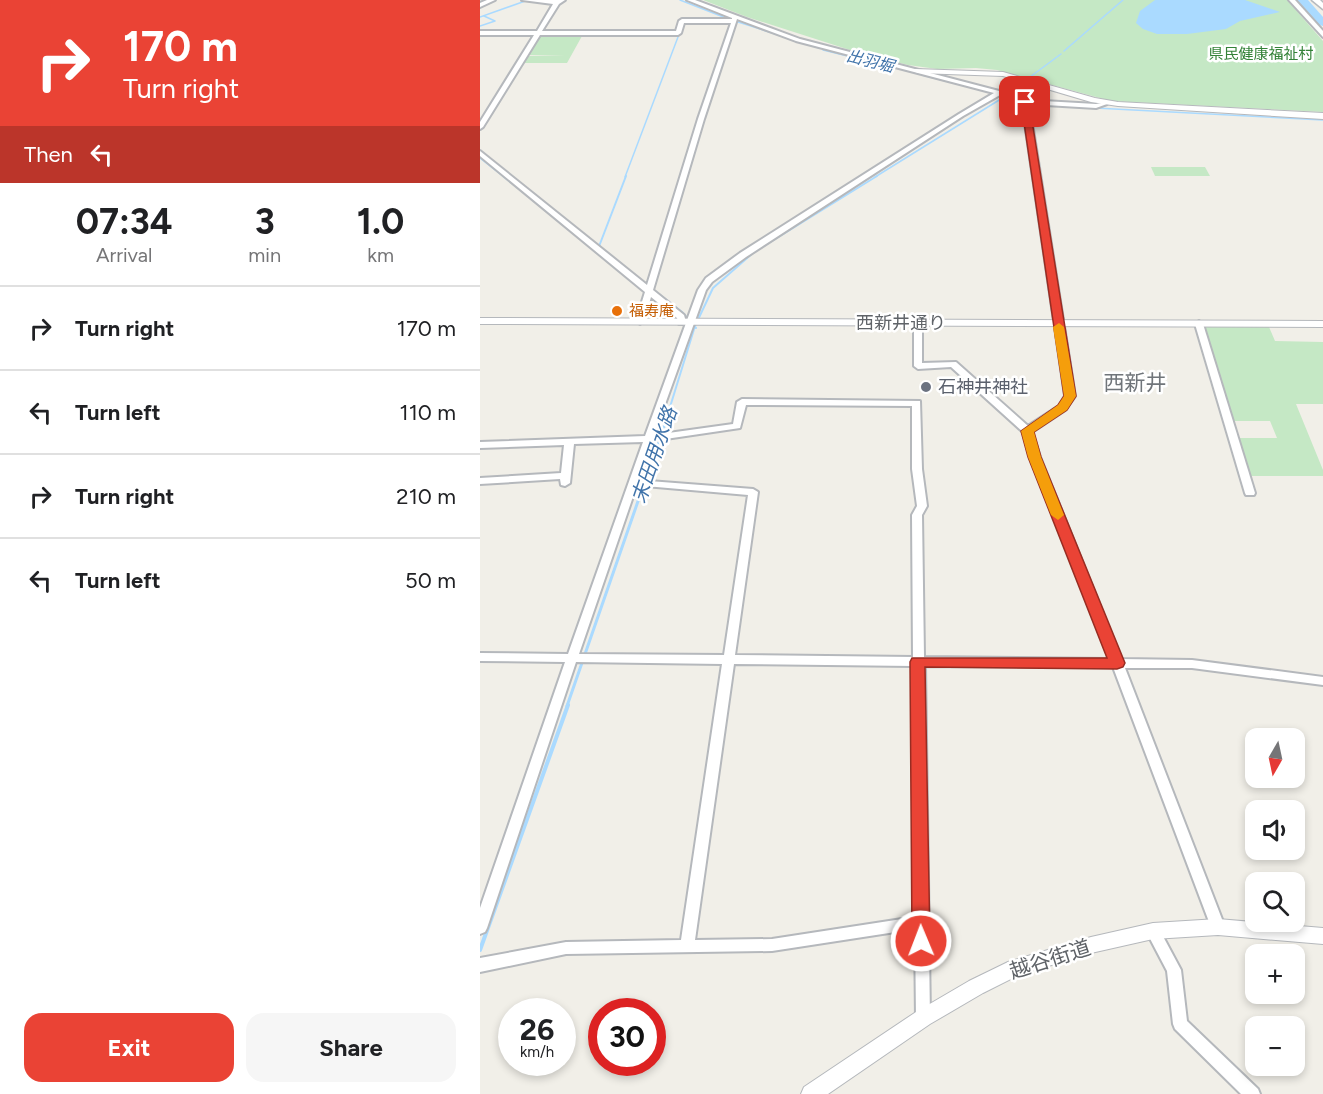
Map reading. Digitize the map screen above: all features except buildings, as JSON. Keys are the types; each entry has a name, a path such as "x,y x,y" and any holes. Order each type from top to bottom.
{"main road":[{"path":"1316,0 1323,8"}],"street":[{"path":"480,5 492,0"},
{"path":"525,0 559,2"},
{"path":"690,0 733,20 798,40 918,70 1025,102 1096,106 1105,103"},
{"path":"1292,0 1323,35"},
{"path":"480,127 559,2"},
{"path":"480,33 678,33 682,21 733,20"},
{"path":"640,321 733,20"},
{"path":"918,70 990,72 1036,82 1105,103 1323,116"},
{"path":"480,928 686,322 702,290 709,280 734,261 961,115 1021,81"},
{"path":"1011,96 1036,82"},
{"path":"1025,102 1070,396 1062,408 1027,431"},
{"path":"480,153 650,290 686,322"},
{"name":"西新井通り","path":"480,321 1323,324"},
{"path":"918,323 918,366 952,364 1027,431 1035,457 1218,927"},
{"path":"1198,324 1250,493"},
{"path":"480,445 648,439 737,426 742,402 917,403 917,469 922,506 917,515 917,662 923,1018"},
{"path":"480,481 566,479 569,442"},
{"path":"649,484 753,492 687,946"},
{"path":"480,657 1192,664 1323,681"},
{"path":"480,965 566,948 772,945 920,922"},
{"name":"越谷街道","path":"811,1094 923,1018 976,987 1015,968 1091,945 1153,931 1218,927 1323,936"},
{"path":"1153,931 1174,970 1180,1024 1252,1094"}],"green space":[{"name":"県民健康福祉村","path":"703,0 1287,0 1323,41 1323,112 1111,101 997,70 937,69 908,65 853,51 747,17"},
{"path":"538,36 582,36 567,63 523,63 526,56 565,56 527,55"},
{"path":"1151,167 1205,167 1210,176 1155,176"},
{"path":"1204,327 1269,327 1275,341 1323,342 1323,404 1296,404 1323,470 1323,476 1250,476 1239,438 1277,438 1270,421 1233,421"}],"water":[{"path":"1155,0 1245,0 1280,12 1240,21 1226,29 1187,34 1157,34 1143,29 1136,23 1140,11"}],"waterway":[{"path":"480,17 528,0"},
{"name":"出羽堀","path":"680,0 726,18"},
{"path":"1064,51 1123,0"},
{"path":"1302,0 1323,23"},
{"path":"480,26 495,21 484,16"},
{"name":"出羽堀","path":"735,21 819,48"},
{"path":"625,177 678,37"},
{"name":"出羽堀","path":"823,50 917,73"},
{"path":"1030,77 1061,54"},
{"name":"出羽堀","path":"922,75 993,93"},
{"path":"1008,94 1023,82"},
{"name":"末田用水路","path":"875,177 1004,97"},
{"path":"1095,108 1323,120"},
{"path":"480,158 504,177"},
{"path":"503,176 544,209"},
{"path":"598,249 626,176"},
{"name":"末田用水路","path":"695,327 713,288 754,252 877,176"},
{"path":"615,260 682,312 695,327"},
{"name":"末田用水路","path":"670,407 695,327"},
{"name":"末田用水路","path":"567,706 671,406"},
{"name":"末田用水路","path":"480,950 568,705"}],"slow traffic":[{"path":"1058,515 1027,431 1062,408 1070,396 1059,327"}],"place":[{"name":"福寿庵","path":"617,311"},
{"name":"石神井神社","path":"926,387"}],"district":[{"name":"西新井","path":"1135,382"}],"route":[{"path":"921,941 917,662 1117,663 1035,457 1027,431 1062,408 1070,396 1025,102"}]}
